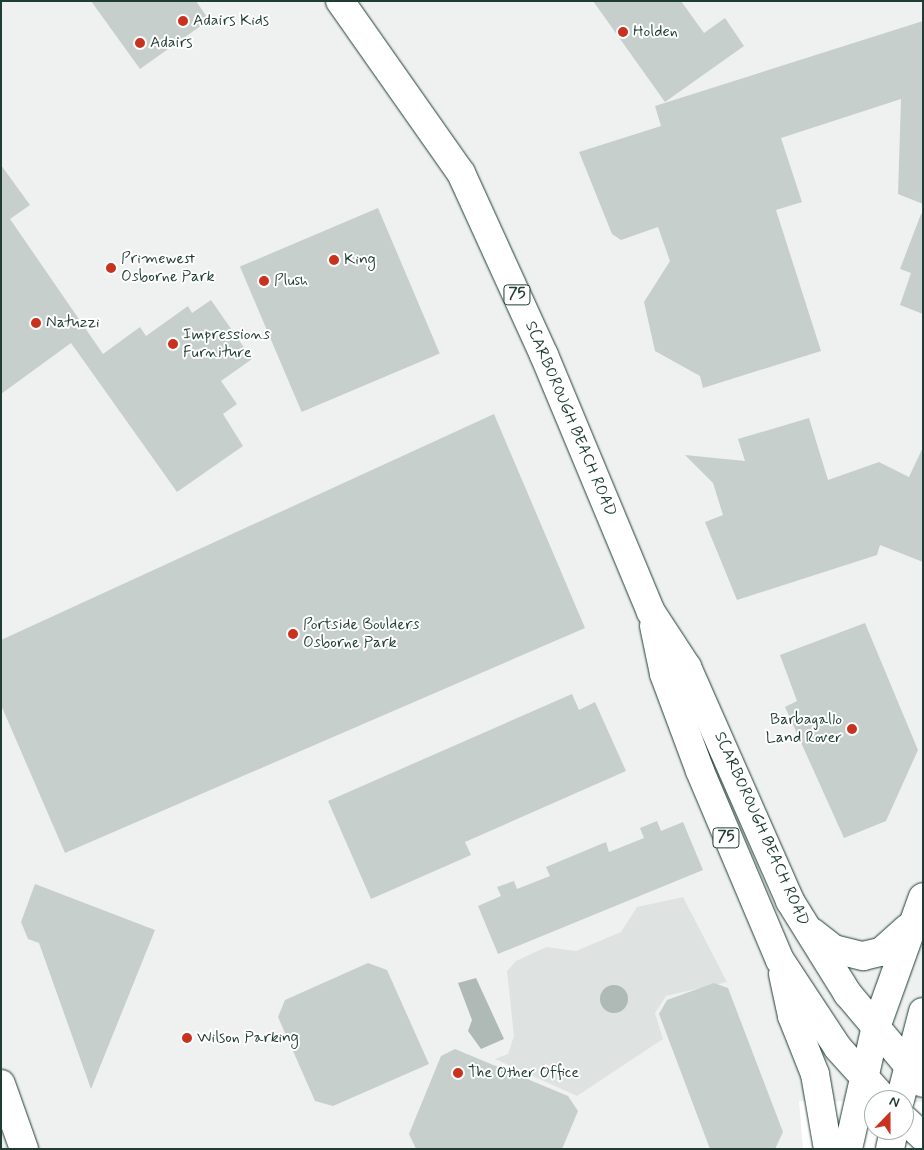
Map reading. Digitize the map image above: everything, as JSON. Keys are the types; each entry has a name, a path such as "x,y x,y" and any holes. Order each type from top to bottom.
{"main road":[{"name":"SCARBOROUGH BEACH ROAD","path":"340,1 461,173 544,355 651,612 687,667 803,926 875,1030 915,1075"},
{"name":"SCARBOROUGH BEACH ROAD","path":"651,612 664,674 736,863 780,960 838,1048 876,1090"},
{"path":"848,1149 862,1075 875,1030 912,923 923,897"},
{"path":"803,926 834,949 863,956 881,952 912,923"},
{"path":"780,960 792,1016 815,1074 828,1149"},
{"path":"906,1090 915,1075 923,1012"},
{"path":"1,1084 24,1149"}],"shaded area":[{"path":"1,1 923,1 923,1102 914,1102 914,1090 864,1090 864,1102 799,1101 803,1149 1,1149"},
{"path":"683,897 727,982 666,996 655,1013 663,1039 577,1096 495,1059 508,1054 514,1036 507,971 516,961 546,947 576,951 621,932 637,907"},
{"path":"476,978 504,1039 481,1049 468,1031 472,1020 458,983"},
{"path":"614,985 624,989 628,999 624,1009 614,1013 604,1009 600,999 604,989"}],"building":[{"path":"91,1 196,1 209,20 140,69"},
{"path":"593,1 681,1 704,33 725,18 744,46 665,102"},
{"path":"923,21 923,204 898,194 901,99 781,138 802,202 776,210 821,351 703,388 700,376 655,351 644,302 670,261 658,227 621,240 612,234 579,152 661,126 655,106"},
{"path":"1,165 30,205 10,219 103,354 140,327 146,336 188,306 192,313 211,300 252,359 221,381 237,404 223,414 243,446 177,492 71,343 1,394"},
{"path":"378,208 440,353 302,412 240,267"},
{"path":"921,214 923,215 923,314 900,305 911,273 900,269"},
{"name":"Portside Boulders Osborne Park","path":"494,414 585,628 65,853 1,705 1,640"},
{"path":"809,418 828,480 879,462 909,477 923,447 923,562 880,545 877,555 737,600 705,522 723,515 713,483 685,455 745,461 738,439"},
{"name":"Barbagallo Land Rover","path":"865,623 918,750 886,821 844,838 785,707 797,701 780,655"},
{"path":"572,694 579,710 595,702 626,771 465,842 471,855 371,899 328,801"},
{"path":"657,821 661,831 683,822 703,870 498,954 478,906 501,896 497,887 514,881 517,889 550,876 546,867 606,842 609,852 644,838 640,828"},
{"path":"35,884 155,930 91,1089 39,943 28,939 21,922"},
{"path":"368,963 387,970 429,1064 333,1106 315,1101 278,1017 285,1000"},
{"path":"714,983 728,988 783,1132 775,1149 710,1149 659,1014 667,1000"},
{"path":"455,1049 568,1096 578,1111 562,1149 416,1149 409,1134 441,1056"}],"place":[{"name":"Adairs Kids","path":"183,21"},
{"name":"Holden","path":"623,32"},
{"name":"Adairs","path":"140,43"},
{"name":"King","path":"334,260"},
{"name":"Primewest Osborne Park","path":"111,268"},
{"name":"Plush","path":"264,281"},
{"name":"Natuzzi","path":"36,323"},
{"name":"Impressions Furniture","path":"173,344"},
{"name":"Portside Boulders Osborne Park","path":"293,634"},
{"name":"Barbagallo Land Rover","path":"852,729"},
{"name":"Wilson Parking","path":"187,1038"},
{"name":"The Other Office","path":"458,1073"}]}
